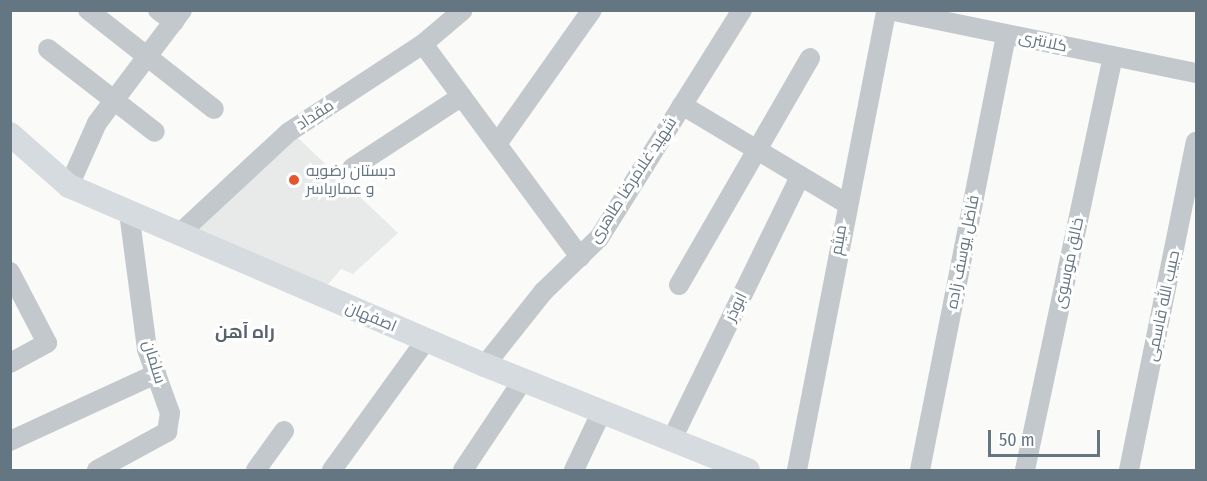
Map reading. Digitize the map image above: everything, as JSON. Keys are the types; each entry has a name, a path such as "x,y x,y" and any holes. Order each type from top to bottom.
{"main road":[{"name":"اصفهان","path":"11,136 69,186 178,235 485,365 748,471"}],"street":[{"path":"88,10 214,109"},
{"name":"مقداد","path":"178,235 290,132 423,44 464,10"},
{"path":"497,144 592,10"},
{"name":"شهید غلامرضا طاهری","path":"485,365 543,292 599,238 742,10"},
{"name":"کلانتری","path":"888,10 1197,73"},
{"name":"میثم","path":"797,471 846,203 888,10"},
{"path":"69,186 97,123 148,56 172,14"},
{"name":"فاضل یوسف زاده","path":"920,471 1006,34"},
{"path":"423,44 580,257"},
{"path":"48,49 155,132"},
{"name":"خالق موسوی","path":"1025,471 1113,56"},
{"path":"679,285 810,58"},
{"path":"352,168 462,96"},
{"path":"682,105 846,203"},
{"name":"حبیب الله قاسمی","path":"1129,471 1197,142"},
{"name":"ابوذر","path":"672,439 800,176"},
{"name":"سلمان","path":"98,471 166,432 170,414 147,349 129,213"},
{"path":"10,272 47,342 10,363"},
{"path":"332,471 426,340"},
{"path":"10,441 156,374"},
{"path":"463,471 523,380"},
{"path":"574,471 602,411"},
{"path":"256,471 284,431"}],"shaded area":[{"name":"دبستان رضویه و عماریاسر","path":"295,135 398,233 353,274 341,269 326,287 193,226"}],"place":[{"name":"دبستان رضویه و عماریاسر","path":"294,180"}],"district":[{"name":"راه آهن","path":"245,332"}]}
